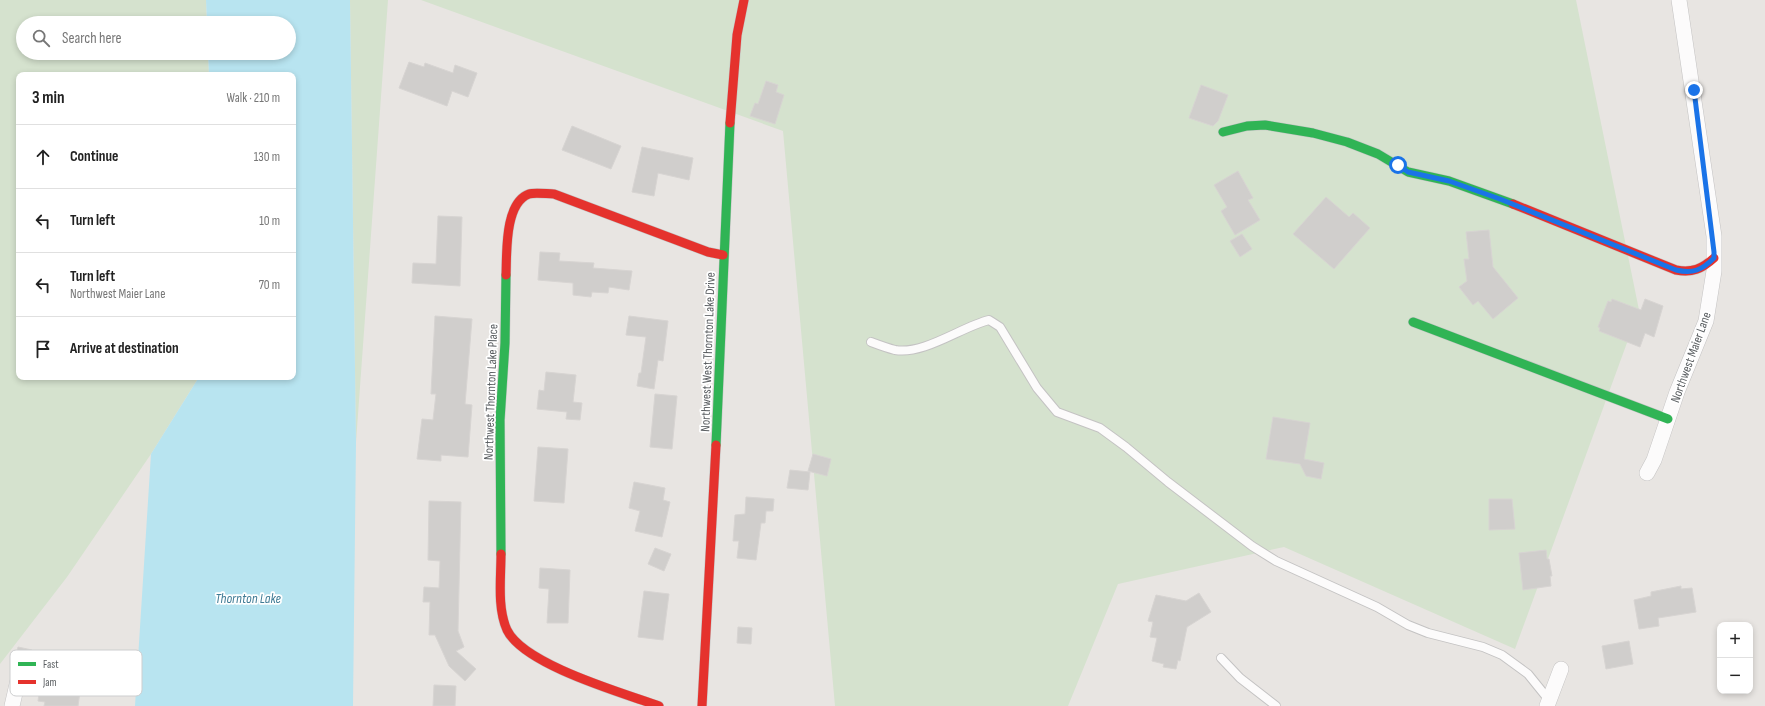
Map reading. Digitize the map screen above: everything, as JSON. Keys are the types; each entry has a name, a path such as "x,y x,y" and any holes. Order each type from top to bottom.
{"street":[{"name":"Northwest West Thornton Lake Drive","path":"702,706 717,419 723,255 732,82 737,35 744,0"},
{"name":"Northwest Maier Lane","path":"1647,473 1654,460 1668,419 1706,322 1713,288 1714,236 1694,90 1679,0"},
{"path":"1223,132 1247,126 1265,124 1313,133 1378,154 1408,172 1449,181 1500,199 1676,270 1694,272 1702,269 1714,258"},
{"name":"Northwest Thornton Lake Place","path":"659,706 592,682 541,660 524,650 510,634 506,626 502,601 500,420 505,336 507,233 512,213 522,199 529,194 554,194 708,252 723,255"},
{"path":"1413,322 1668,419"},
{"path":"1548,703 1561,669"},
{"path":"12,706 14,696"}],"lane":[{"path":"871,342 896,350 915,349 972,324 989,320 1000,327 1037,388 1057,412 1105,432 1252,546 1276,561 1376,607 1408,625 1428,633 1483,647 1502,654 1528,674 1548,703"},
{"path":"1222,658 1240,678 1276,706"}],"green space":[{"path":"0,0 206,0 207,16 16,16 16,60 208,60 209,72 16,72 16,380 197,380 151,454 67,577 0,664"},
{"path":"350,0 388,0 356,442"},
{"path":"421,0 1576,0 1639,310 1515,649 1284,547 1118,584 1068,706 835,706 783,131"}],"water":[{"name":"Thornton Lake","path":"206,0 350,0 356,442 353,706 135,706 136,696 142,696 142,650 139,650 151,454 197,380 296,380 296,72 209,72 208,60 296,60 296,16 207,16"}],"building":[{"path":"409,62 424,67 425,63 453,73 455,65 477,73 468,97 452,91 447,106 399,88"},
{"path":"766,81 778,85 776,92 784,95 775,124 750,116 755,103 758,104"},
{"path":"1201,85 1228,95 1218,121 1213,126 1189,118"},
{"path":"572,126 621,146 611,169 562,150"},
{"path":"642,147 693,158 689,180 658,173 654,196 632,192"},
{"path":"1238,171 1253,198 1248,200 1260,220 1235,235 1221,211 1227,207 1214,185"},
{"path":"1326,197 1349,217 1353,213 1370,228 1334,269 1293,234"},
{"path":"438,216 462,217 460,286 412,283 413,263 436,264"},
{"path":"1489,230 1493,267 1518,298 1493,319 1478,301 1473,305 1459,287 1467,281 1464,259 1469,259 1466,232"},
{"path":"1242,234 1252,249 1240,257 1230,241"},
{"path":"540,252 560,253 559,261 594,263 593,268 632,271 629,290 609,287 608,293 592,292 591,297 573,295 573,283 538,280"},
{"path":"1612,299 1641,310 1645,299 1663,306 1654,337 1645,333 1640,347 1599,331 1600,328 1598,327 1608,301 1611,302"},
{"path":"435,316 472,319 465,404 472,405 468,457 441,455 441,461 417,459 422,419 433,420 436,394 431,394"},
{"path":"629,316 668,321 663,361 658,360 654,389 637,386 639,373 641,373 646,337 626,335"},
{"path":"546,372 576,375 573,402 582,403 580,420 566,419 567,412 537,409 539,390 544,391"},
{"path":"655,394 677,396 672,449 650,447"},
{"path":"1273,417 1310,423 1304,459 1324,463 1321,479 1306,476 1300,464 1266,459"},
{"path":"538,447 568,449 564,503 534,501"},
{"path":"813,454 831,459 827,476 808,471"},
{"path":"790,470 810,472 808,490 787,488"},
{"path":"634,482 665,488 663,500 670,502 662,537 635,531 640,511 629,508"},
{"path":"746,497 774,499 773,511 766,511 765,523 761,523 756,560 737,558 739,541 733,541 735,515 745,514"},
{"path":"1489,499 1512,499 1515,529 1489,530"},
{"path":"429,501 461,502 458,631 464,647 456,651 476,669 465,681 449,666 435,635 429,635 430,602 423,602 424,587 439,588 440,561 428,560"},
{"path":"655,548 671,554 664,571 648,564"},
{"path":"1546,550 1552,576 1550,576 1551,586 1523,590 1519,553"},
{"path":"540,568 570,570 568,623 547,623 549,589 539,588"},
{"path":"1681,586 1681,589 1692,588 1696,612 1658,618 1659,626 1639,629 1634,600 1651,596 1651,592"},
{"path":"644,591 669,594 663,640 638,637"},
{"path":"1199,593 1211,612 1187,627 1180,661 1178,660 1176,669 1163,667 1164,664 1152,661 1157,638 1150,637 1153,622 1148,621 1156,595 1186,601"},
{"path":"738,627 752,628 751,644 737,643"},
{"path":"1629,641 1633,664 1606,669 1602,646"},
{"path":"18,647 32,650 17,650"},
{"path":"434,685 456,686 455,706 433,706"},
{"path":"39,696 79,696 78,706 44,706 45,702 38,701"}],"traffic: fast":[{"path":"716,445 730,123"},
{"path":"1223,132 1247,126 1265,125 1313,133 1347,142 1378,154 1408,172 1449,181 1513,204"},
{"path":"501,554 500,420 505,343 506,275"},
{"path":"1413,322 1668,419"}],"traffic: jam":[{"path":"730,123 737,35 744,0"},
{"path":"506,275 508,230 511,218 521,199 532,193 554,194 708,252 723,255"},
{"path":"1513,204 1676,270 1687,271 1696,269 1705,265 1714,258"},
{"path":"702,706 716,445"},
{"path":"501,554 500,593 502,612 507,630 517,643 533,655 553,666 576,676 659,706"}],"route":[{"path":"1398,165 1408,172 1449,181 1500,199 1676,270 1694,272 1702,269 1714,258 1714,236 1694,90"}]}
